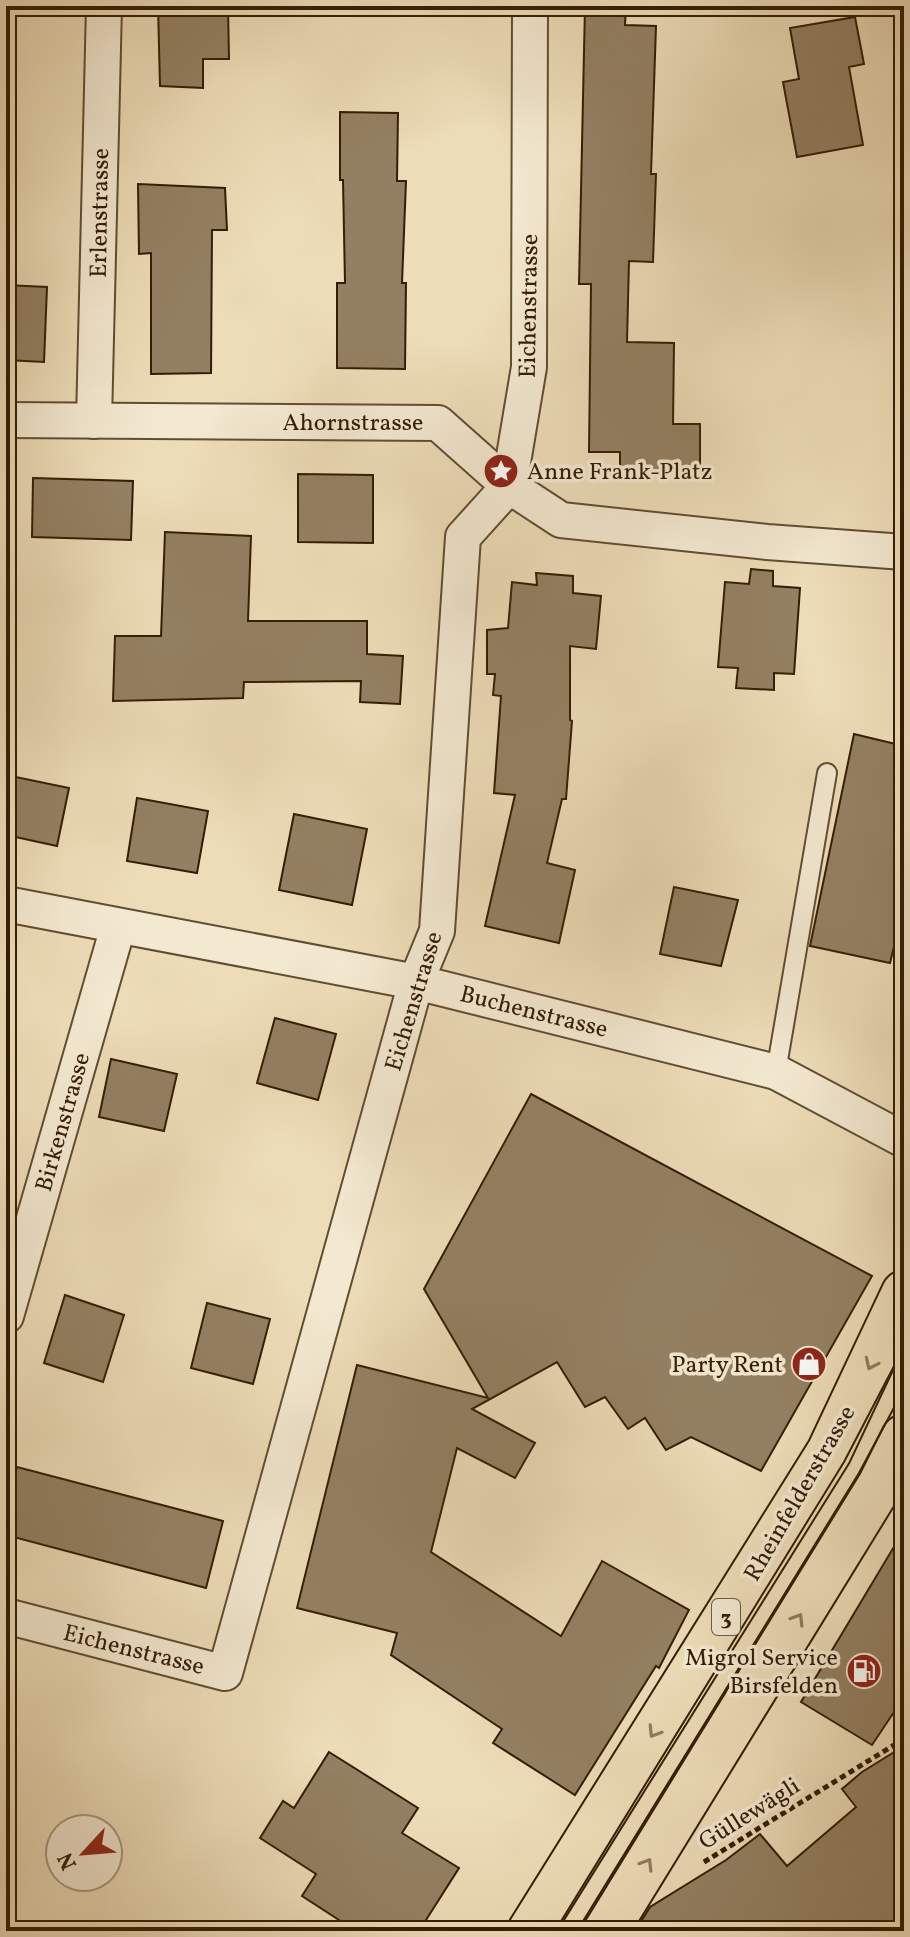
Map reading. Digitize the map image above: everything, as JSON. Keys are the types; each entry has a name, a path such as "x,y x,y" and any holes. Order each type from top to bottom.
{"main road":[{"name":"Rheinfelderstrasse","path":"530,1931 829,1452 904,1293"},
{"path":"606,1931 880,1485 904,1437"}],"street":[{"name":"Erlenstrasse","path":"94,421 104,6"},
{"name":"Eichenstrasse","path":"6,1616 225,1673 416,982 437,931 463,537 509,486 529,367 530,6"},
{"name":"Ahornstrasse","path":"6,420 438,423 509,486 561,520 767,542 904,552"},
{"name":"Buchenstrasse","path":"6,904 416,982 776,1072 904,1140"},
{"name":"Birkenstrasse","path":"6,1316 118,927"}],"lane":[{"path":"776,1072 827,773"}],"path":[{"name":"Güllewägli","path":"693,1869 904,1739"}],"building":[{"path":"158,6 228,6 229,59 203,59 203,88 160,86"},
{"path":"585,6 626,6 625,25 656,26 651,174 656,174 653,262 629,261 627,342 674,343 673,424 700,424 700,473 620,473 620,452 589,452 591,284 579,284"},
{"path":"855,17 864,64 849,67 863,145 797,157 783,82 799,79 790,28"},
{"path":"340,112 398,113 397,181 406,181 402,283 406,283 405,369 337,368 337,283 345,283"},
{"path":"138,184 225,188 227,230 212,230 211,373 151,374 151,253 139,254"},
{"path":"6,285 47,287 44,362 6,360"},
{"path":"298,474 373,475 373,543 298,542"},
{"path":"33,478 133,481 131,540 32,537"},
{"path":"165,532 251,536 248,621 367,621 367,654 403,656 400,704 360,702 361,681 244,682 243,698 113,701 115,636 161,636"},
{"path":"751,569 773,571 773,586 800,588 794,674 774,673 774,690 736,688 738,668 718,667 725,582 749,584"},
{"path":"536,573 573,576 573,593 601,596 596,649 570,646 572,721 566,799 562,799 547,863 575,870 559,943 485,926 515,795 494,793 501,696 493,695 495,674 487,674 487,630 508,628 512,582 537,585"},
{"path":"854,734 904,746 904,905 890,963 810,946"},
{"path":"6,775 69,788 57,846 6,835"},
{"path":"137,798 208,811 197,873 127,861"},
{"path":"294,814 367,829 352,905 279,890"},
{"path":"674,887 738,900 721,966 660,954"},
{"path":"275,1018 336,1034 318,1100 257,1083"},
{"path":"111,1059 177,1074 164,1131 99,1117"},
{"path":"531,1094 872,1276 761,1471 691,1437 666,1450 645,1418 628,1429 605,1397 585,1407 557,1362 472,1409 535,1443 515,1478 457,1448 431,1552 561,1636 602,1561 689,1610 659,1668 656,1666 575,1795 493,1743 502,1729 391,1655 397,1633 297,1608 357,1365 488,1398 424,1289"},
{"path":"65,1295 124,1315 103,1382 44,1363"},
{"path":"207,1303 270,1319 253,1384 191,1368"},
{"path":"17,1467 223,1521 206,1588 6,1535 6,1509"},
{"path":"904,1530 904,1697 872,1745 801,1702"},
{"path":"904,1746 904,1931 635,1931 650,1907 726,1860 760,1834 787,1866 856,1807 842,1789 862,1772"},
{"path":"329,1752 418,1808 402,1833 459,1868 419,1931 356,1931 302,1896 316,1874 260,1838 283,1801 294,1808"}],"tram line":[{"path":"555,1931 844,1462 904,1347"},
{"path":"577,1931 859,1473 904,1389"}],"place":[{"name":"Anne Frank-Platz","path":"501,471"},
{"name":"Party Rent","path":"809,1364"},
{"name":"Migrol Service Birsfelden","path":"864,1671"}]}
